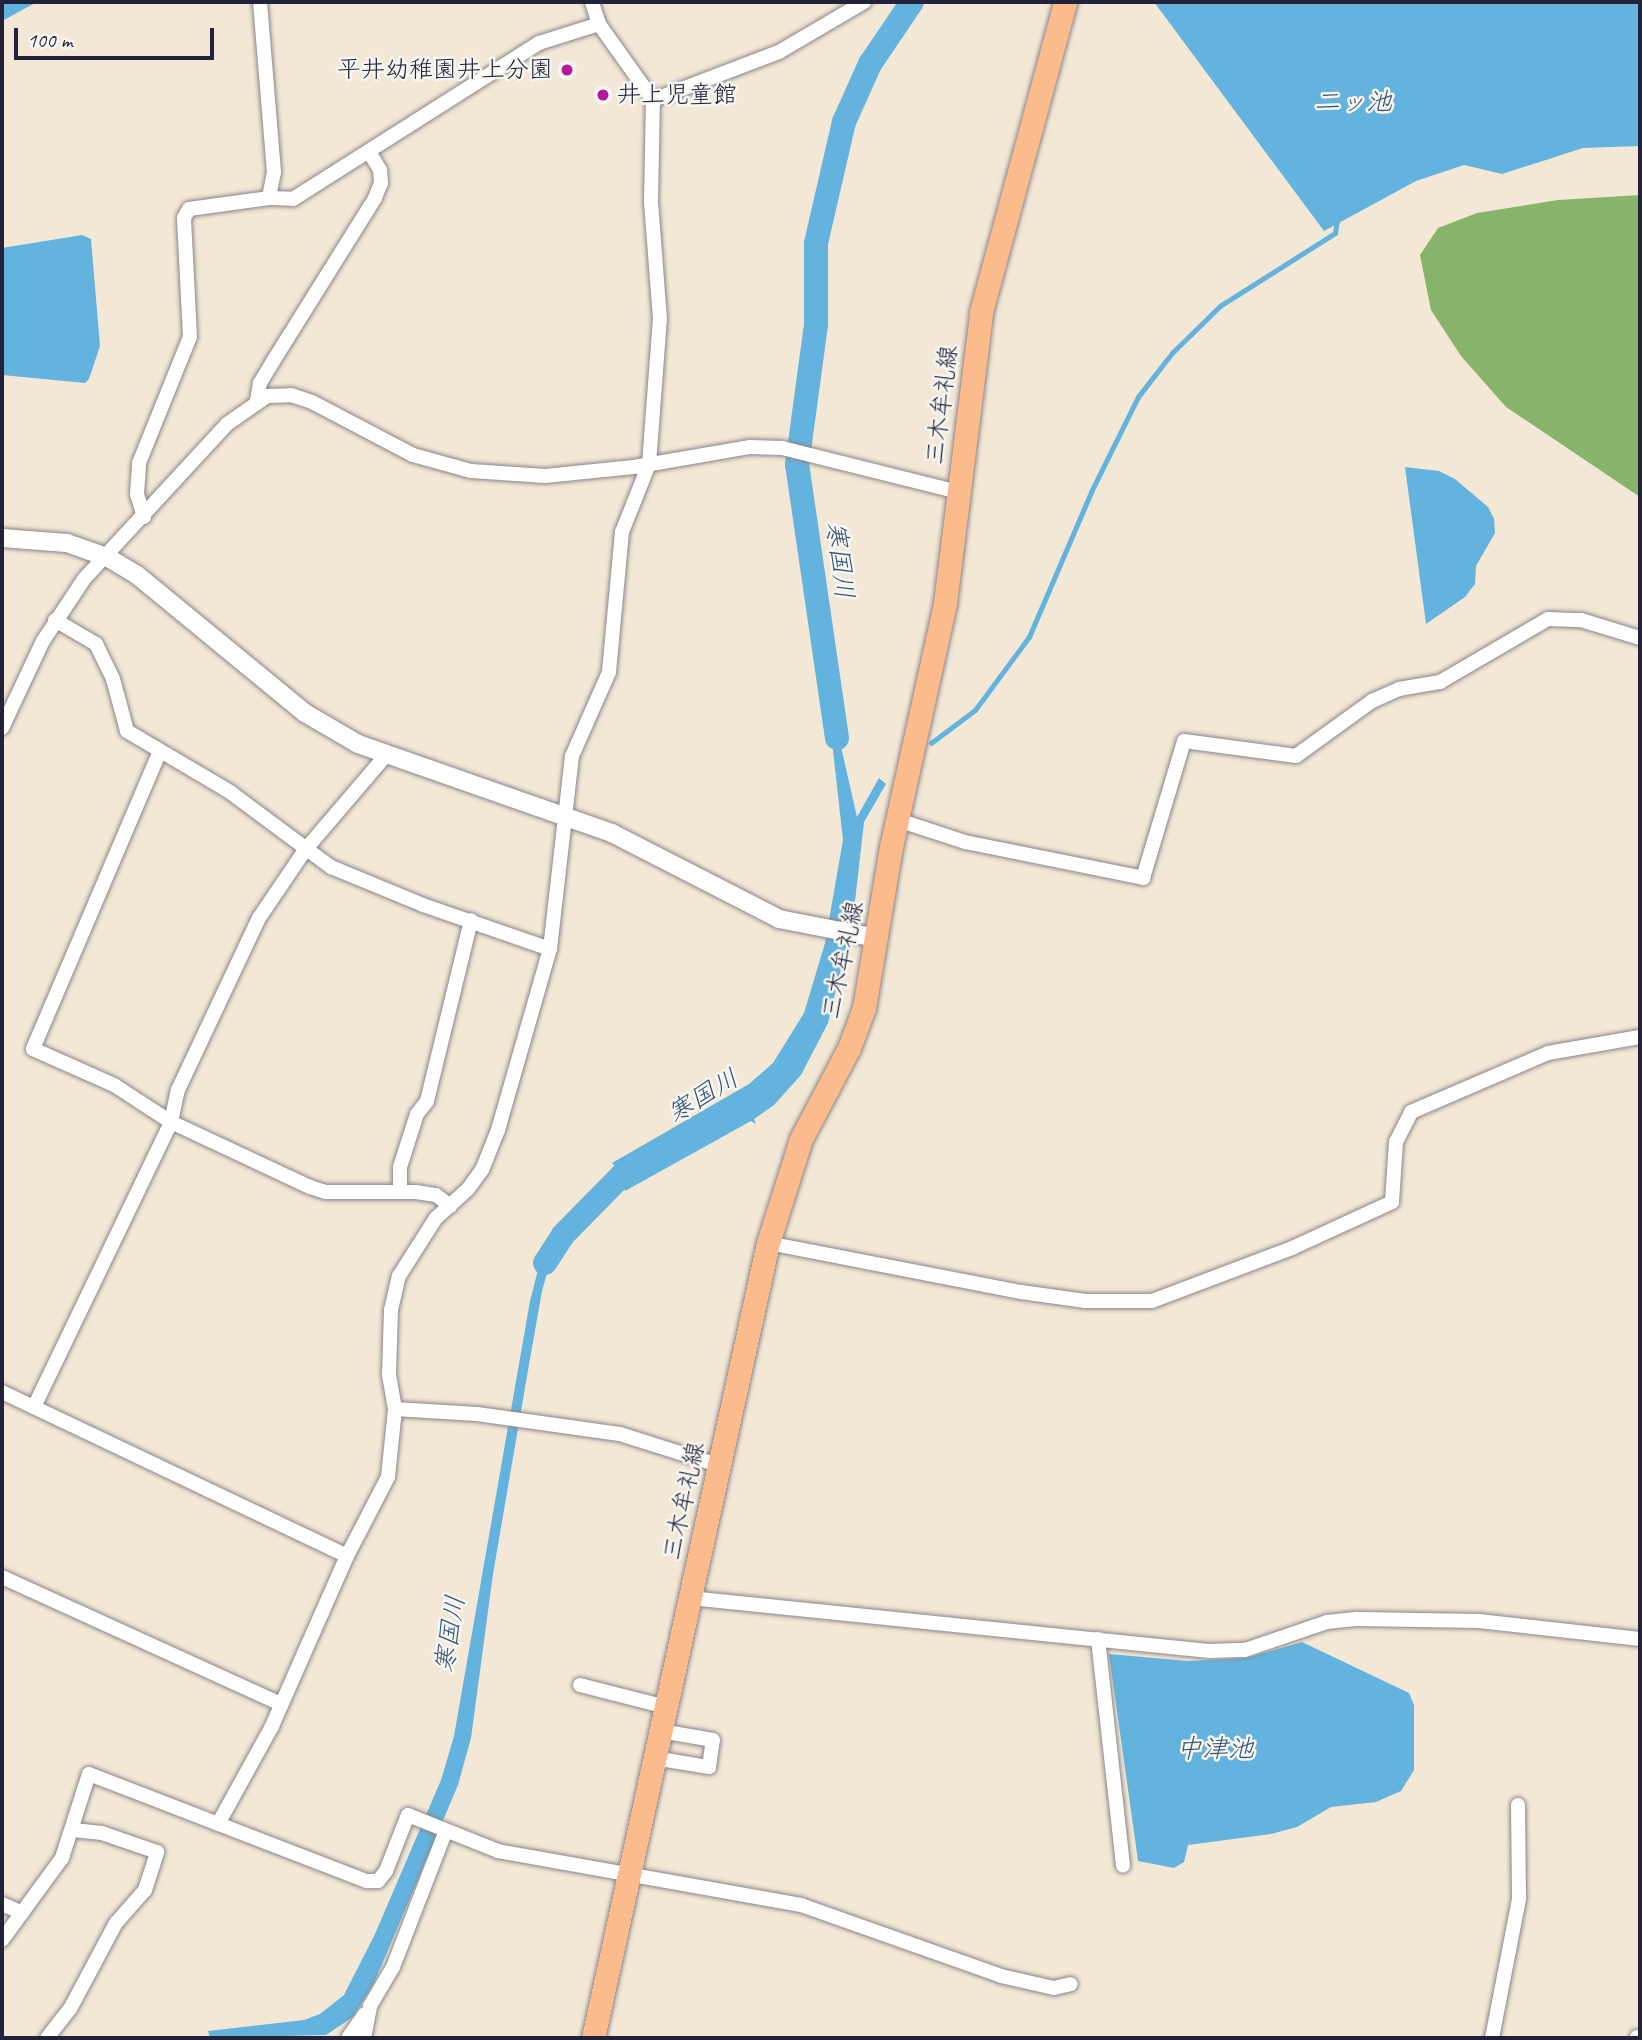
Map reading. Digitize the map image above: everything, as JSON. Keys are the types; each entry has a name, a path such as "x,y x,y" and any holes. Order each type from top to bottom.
{"main road":[{"name":"三木牟礼線","path":"593,2038 768,1243 801,1139 849,1048 864,1008 866,937 898,820 945,603 981,312 1065,2"}],"street":[{"path":"260,2 274,172 269,198"},
{"path":"218,1824 281,1704 346,1556 388,1477 395,1409 389,1361 391,1310 399,1276 414,1247 482,1170 498,1130 550,949 562,814 572,756 609,672 622,532 649,464 660,319 651,202 653,100 599,24 592,2"},
{"path":"653,100 779,52 864,2"},
{"path":"144,517 137,494 142,452 186,357 190,337 184,218 189,209 269,198 293,199 539,43 599,24"},
{"path":"257,401 266,373 375,198 381,183 380,170 369,152"},
{"path":"2,728 55,620 84,579 228,424 257,401 291,395 413,455 471,471 545,476 649,464 750,447 782,448 958,492"},
{"path":"2,538 67,543 107,557 137,575 305,713 358,744 562,814 648,850 742,903 820,929 866,937"},
{"path":"898,820 965,842 1143,878 1184,741 1296,756 1372,701 1399,689 1440,682 1548,619 1581,620 1640,638"},
{"path":"55,620 96,644 113,679 127,731 230,792 305,850 342,871 550,949"},
{"path":"160,751 33,1049 114,1085 170,1122 310,1187 436,1195 450,1206"},
{"path":"34,1407 170,1122 178,1090 259,918 305,850 386,755"},
{"path":"400,1192 400,1167 417,1114 427,1101 471,920"},
{"path":"768,1243 1021,1292 1085,1301 1152,1301 1292,1248 1392,1202 1396,1142 1411,1112 1548,1053 1640,1037"},
{"path":"2,1392 346,1556"},
{"path":"395,1409 499,1418 644,1440 718,1465"},
{"path":"2,1577 281,1704"},
{"path":"690,1598 1209,1651 1245,1650 1327,1622 1358,1619 1479,1621 1640,1639"},
{"path":"1098,1639 1124,1866"},
{"path":"580,1685 666,1707"},
{"path":"654,1758 709,1767 713,1740 661,1731"},
{"path":"2,1940 62,1858 89,1773 367,1881 377,1881 386,1871 408,1815 445,1833 498,1851 801,1905 1001,1976 1054,1988 1071,1984"},
{"path":"1492,2038 1519,1899 1518,1805"},
{"path":"47,2038 70,2009 116,1923 145,1890 157,1852 102,1833 73,1830"},
{"path":"348,2038 393,1966 445,1833"},
{"path":"2,1903 22,1913"},
{"path":"364,2038 370,2006"}],"green space":[{"path":"1640,195 1640,497 1506,407 1461,356 1431,310 1420,255 1438,228 1477,213 1558,200"}],"water":[{"path":"2,2 37,2 2,21"},
{"name":"二ッ池","path":"1154,2 1640,2 1640,146 1583,148 1502,174 1464,165 1416,181 1324,231"},
{"path":"82,235 91,239 100,346 89,379 85,383 2,375 2,248"},
{"path":"1405,467 1439,471 1455,479 1488,507 1494,519 1495,533 1476,566 1475,584 1465,597 1426,624"},
{"path":"832,707 857,817 879,778 886,784 864,822 853,919 828,1023 801,1075 774,1105 754,1119 756,1124 751,1121 625,1191 622,1175 612,1163 749,1084 773,1063 804,1013 825,943 843,840 829,715"},
{"path":"559,1235 564,1241 550,1263 542,1291 527,1376 493,1574 471,1738 458,1785 374,1983 353,2017 326,2035 210,2038 208,2031 304,2020 320,2014 344,1995 375,1934 441,1780 454,1736 530,1301 540,1262"},
{"name":"中津池","path":"1302,1642 1409,1693 1414,1705 1414,1770 1401,1791 1376,1802 1331,1807 1297,1827 1271,1834 1188,1845 1184,1862 1174,1868 1138,1861 1109,1654 1188,1661 1246,1658"}],"waterway":[{"name":"寒国川","path":"837,738 797,465 816,325 816,243 844,122 870,64 912,2"},
{"path":"931,743 975,710 1029,637 1091,492 1138,397 1172,353 1220,306 1335,233 1337,220"},
{"name":"寒国川","path":"545,1263 563,1235 622,1175 650,1161"}],"place":[{"name":"平井幼稚園井上分園","path":"567,70"},
{"name":"井上児童館","path":"603,95"}]}
